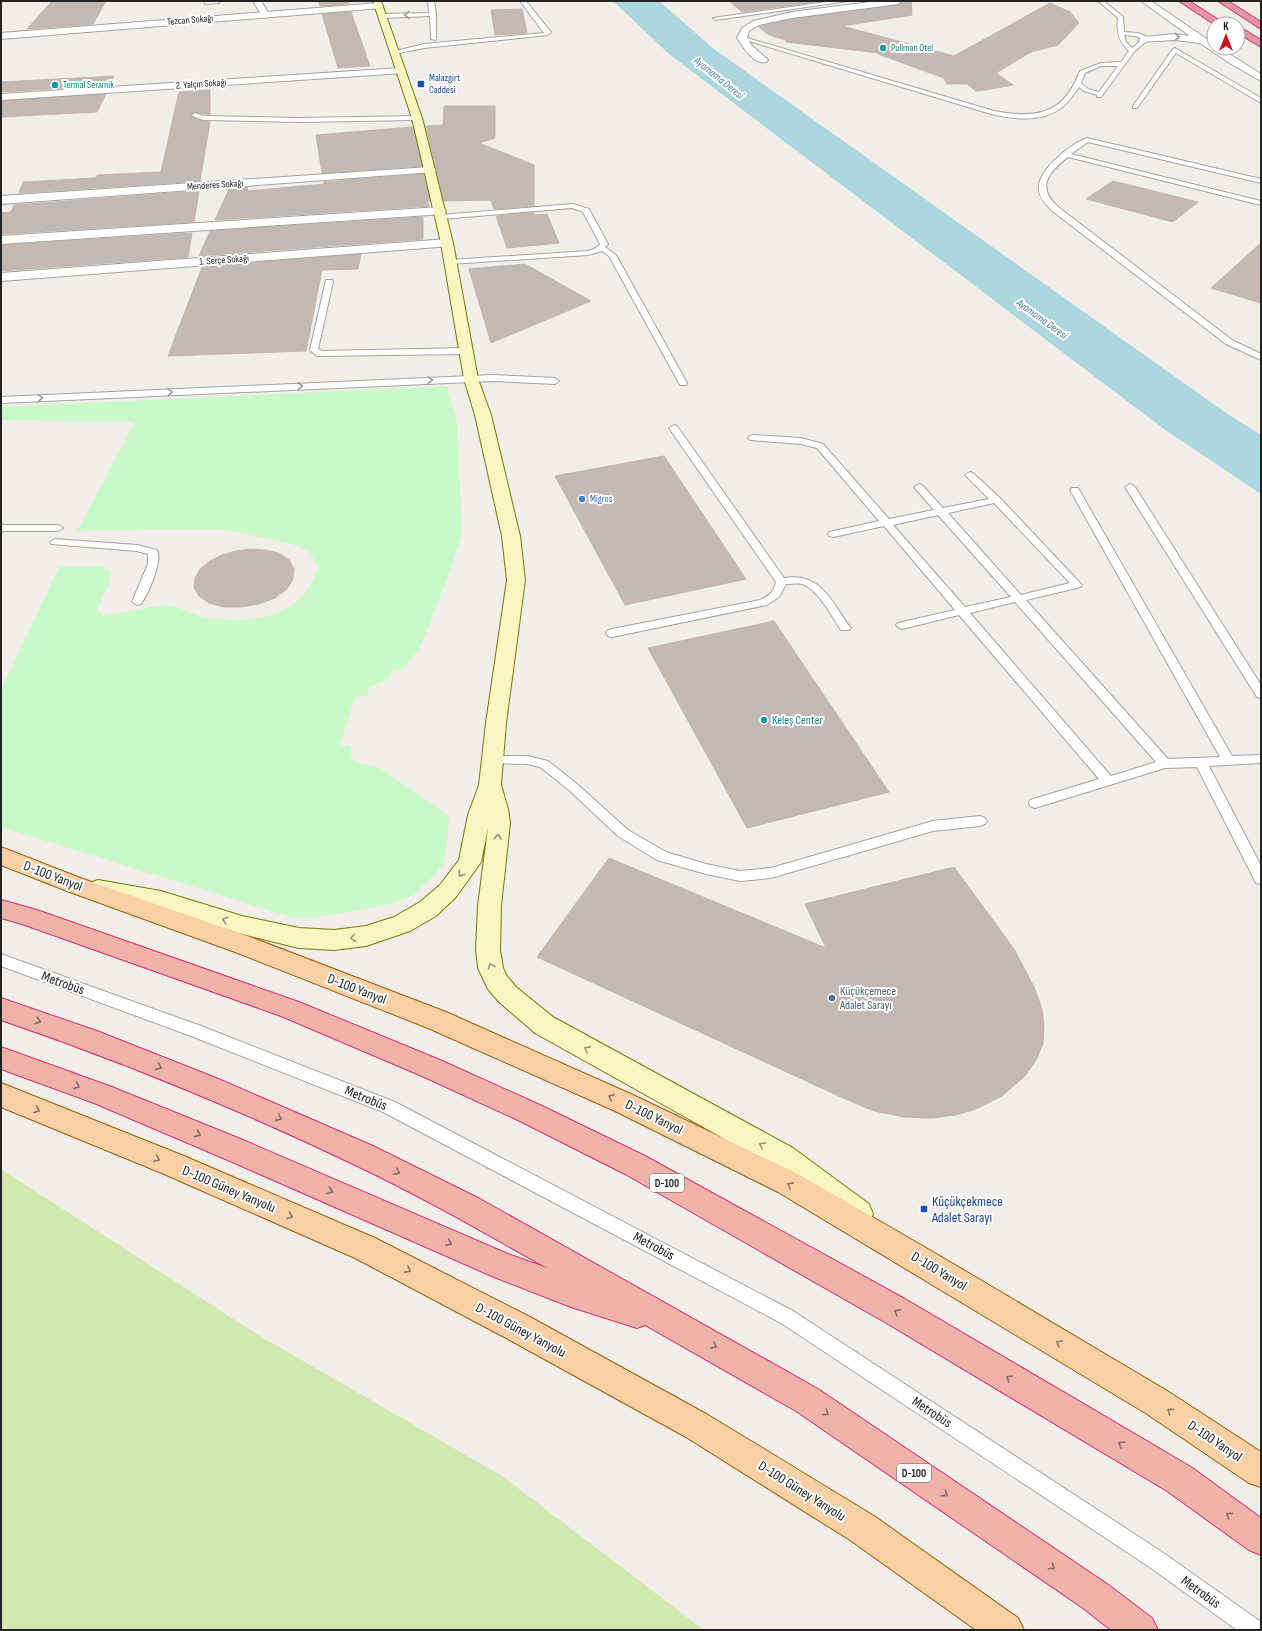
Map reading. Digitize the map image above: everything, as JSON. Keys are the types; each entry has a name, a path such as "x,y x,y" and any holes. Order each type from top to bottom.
{"highway":[{"path":"1183,1 1207,16"},
{"path":"1196,1 1218,16"},
{"path":"1222,1 1261,26"},
{"path":"1246,34 1261,44"},
{"path":"1246,40 1261,49"},
{"path":"1,901 29,917"},
{"name":"D-100","path":"1,909 29,917 290,1009 452,1077 636,1165 894,1310 1179,1479 1261,1538"},
{"name":"D-100","path":"1,1009 88,1039 207,1086 363,1155 470,1209 807,1400 1095,1596 1140,1630"},
{"path":"1,1058 102,1095 233,1149 504,1267 571,1292 680,1327"}],"main road":[{"path":"75,885 161,900 242,925 299,938 334,940 366,936 409,920 428,909 448,891 470,862 479,815 490,785 516,580 511,536 482,415 471,379 450,262 430,170 417,118 394,52 385,15"},
{"path":"490,785 499,822 489,919 488,957 496,981 519,1005 544,1026 783,1157 930,1266"},
{"name":"D-100 Yanyol","path":"1,856 75,885 244,945 437,1020 624,1103 788,1183 930,1266 1158,1403 1261,1471"},
{"name":"D-100 Güney Yanyolu","path":"1,1095 174,1165 365,1248 518,1328 697,1426 855,1524 1006,1630"}],"street":[{"path":"257,1 265,14"},
{"path":"763,60 748,48 742,38 745,30 756,23 792,15 898,1"},
{"path":"1145,1 1206,42"},
{"path":"1145,39 1160,25 1163,18 1160,11"},
{"name":"Tezcan Sokağı","path":"1,36 265,14 385,15"},
{"path":"1145,39 1180,37 1193,39 1206,44"},
{"path":"1227,56 1261,78"},
{"name":"2. Yalçın Sokağı","path":"1,97 401,71"},
{"name":"Menderes Sokağı","path":"1,200 430,170"},
{"path":"1,240 440,214"},
{"name":"1. Serçe Sokağı","path":"1,277 446,243"}],"lane":[{"path":"431,1 434,39"},
{"path":"394,52 424,46 546,34 548,32 524,1"},
{"path":"716,18 845,1"},
{"path":"1101,1 1120,18 1123,43 1132,51"},
{"path":"385,15 433,17"},
{"path":"385,15 433,17"},
{"path":"1078,84 1086,90 1100,95 1132,51 1145,39 1136,34 1122,33"},
{"path":"742,38 993,113 1009,116 1040,115 1057,109 1078,84 1082,72 1089,67 1099,64 1122,64"},
{"path":"1135,107 1175,50 1261,101"},
{"path":"195,115 203,118 290,120 417,118"},
{"path":"1261,181 1087,140 1065,154 1045,177 1042,184 1042,191 1046,199 1054,208 1229,342 1261,357"},
{"path":"1065,154 1261,203"},
{"path":"440,214 573,206 586,211 604,244 602,248"},
{"path":"450,262 588,253 602,248"},
{"path":"602,248 612,255 683,383"},
{"path":"329,282 314,350 320,354 466,351"},
{"path":"1,400 493,378 555,381"},
{"path":"612,633 763,603 777,595 780,588 781,582 674,428"},
{"path":"753,438 801,440 820,446 1108,781"},
{"path":"902,625 1077,585 970,474"},
{"path":"919,487 1165,764"},
{"path":"1130,487 1261,694"},
{"path":"1075,490 1229,761"},
{"path":"833,534 996,500"},
{"path":"1,528 58,528"},
{"path":"55,542 137,548 153,552 153,564 137,602"},
{"path":"781,582 793,580 802,581 816,587 845,628"},
{"path":"1035,802 1165,764 1261,759"},
{"path":"492,760 527,760 544,764 573,787 623,833 662,856 706,869 740,876 771,873 934,826 980,821"},
{"path":"1201,762 1261,879"},
{"name":"Metrobüs","path":"1,960 196,1030 389,1107 787,1317 1155,1559 1255,1630"}],"green space":[{"path":"447,386 457,422 462,532 452,565 422,643 406,667 391,671 388,680 370,686 367,696 355,697 340,745 351,746 351,757 356,762 380,768 449,816 447,844 443,864 427,883 409,897 390,904 309,918 291,917 1,827 1,690 59,567 101,566 111,571 109,584 97,610 104,616 147,607 171,606 200,616 229,620 259,618 288,608 299,599 312,584 318,568 310,552 292,544 222,529 77,531 135,422 1,420 1,407"},
{"path":"1,1169 255,1333 502,1476 704,1630 1,1630"}],"water":[{"name":"Ayamama Deresi","path":"613,1 659,1 714,49 1226,413 1261,435 1261,494 1164,429 669,54"}],"building":[{"path":"52,1 106,1 93,24 27,29"},
{"path":"318,1 348,1 349,4 320,6"},
{"path":"729,1 822,1 742,12"},
{"name":"Pullman Otel","path":"903,1 911,1 912,15 842,26 954,56 1050,3 1070,12 1079,23 1058,45 1031,52 996,73 1013,85 979,91 976,91 967,84 947,84 944,78 878,54 879,53 786,42 786,40 769,35 759,27 792,19 898,5"},
{"path":"522,9 527,33 495,35 491,10"},
{"path":"351,12 370,66 338,68 322,14"},
{"name":"Termal Seramik","path":"114,76 110,85 1,92 1,82"},
{"path":"210,90 210,115 195,112 191,115 192,117 202,121 210,122 200,181 19,193 23,182 96,178 97,175 161,172 179,92"},
{"path":"106,94 97,112 1,117 1,101"},
{"path":"444,106 495,106 495,138 479,143 534,165 534,206 494,209 491,200 444,201 426,126 443,125"},
{"path":"413,127 422,166 322,173 316,135"},
{"path":"423,174 430,201 427,201 429,206 215,220 229,189 247,187 248,191 324,184 324,182"},
{"path":"1113,181 1198,202 1173,222 1086,199"},
{"path":"199,191 194,222 1,234 1,213 11,212 14,205"},
{"path":"534,213 534,215 547,214 559,243 507,248 496,216"},
{"path":"423,217 423,239 199,256 210,231"},
{"path":"192,233 188,257 1,271 1,245"},
{"path":"1261,243 1261,303 1211,288"},
{"path":"361,254 358,269 322,270 306,351 168,356 202,267"},
{"path":"525,264 591,301 491,343 469,269"},
{"path":"664,456 746,579 625,605 555,476"},
{"path":"251,549 279,553 289,560 294,569 293,579 287,589 275,598 259,604 241,607 224,607 209,603 199,596 194,587 195,578 200,569 210,561 222,555"},
{"name":"Keleş Center","path":"774,621 889,792 747,828 648,648"},
{"name":"Küçükçemece Adalet Sarayı","path":"609,858 826,948 805,904 954,867 1014,949 1034,987 1042,1009 1044,1026 1043,1044 1036,1060 1025,1076 1002,1096 976,1109 956,1115 931,1118 904,1117 874,1111 537,957"}],"place":[{"name":"Pullman Otel","path":"883,48"},
{"name":"Malazgirt Caddesi","path":"421,84"},
{"name":"Termal Seramik","path":"55,85"},
{"name":"Migros","path":"582,499"},
{"name":"Keleş Center","path":"764,720"},
{"name":"Küçükçemece Adalet Sarayı","path":"832,998"},
{"name":"Küçükçekmece Adalet Sarayı","path":"924,1209"}]}
